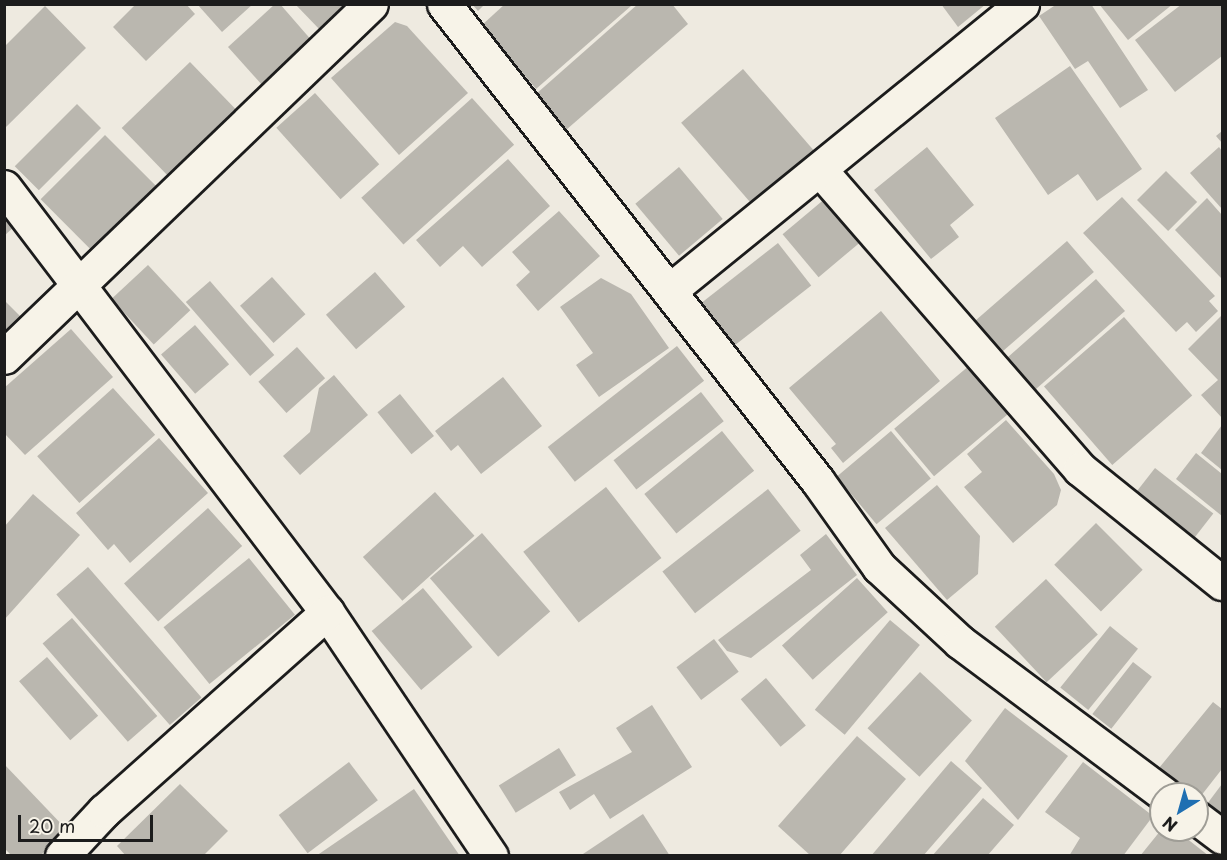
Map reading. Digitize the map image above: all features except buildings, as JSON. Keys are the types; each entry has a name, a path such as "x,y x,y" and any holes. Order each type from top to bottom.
{"street":[{"path":"4,357 371,4"},
{"path":"444,4 817,480 879,567 960,642 1149,783"},
{"path":"669,291 821,171 1022,4"},
{"path":"821,171 1080,469 1222,583"},
{"path":"4,188 327,612 491,855"},
{"path":"63,855 104,811 327,612"},
{"path":"1209,827 1222,837"}]}
